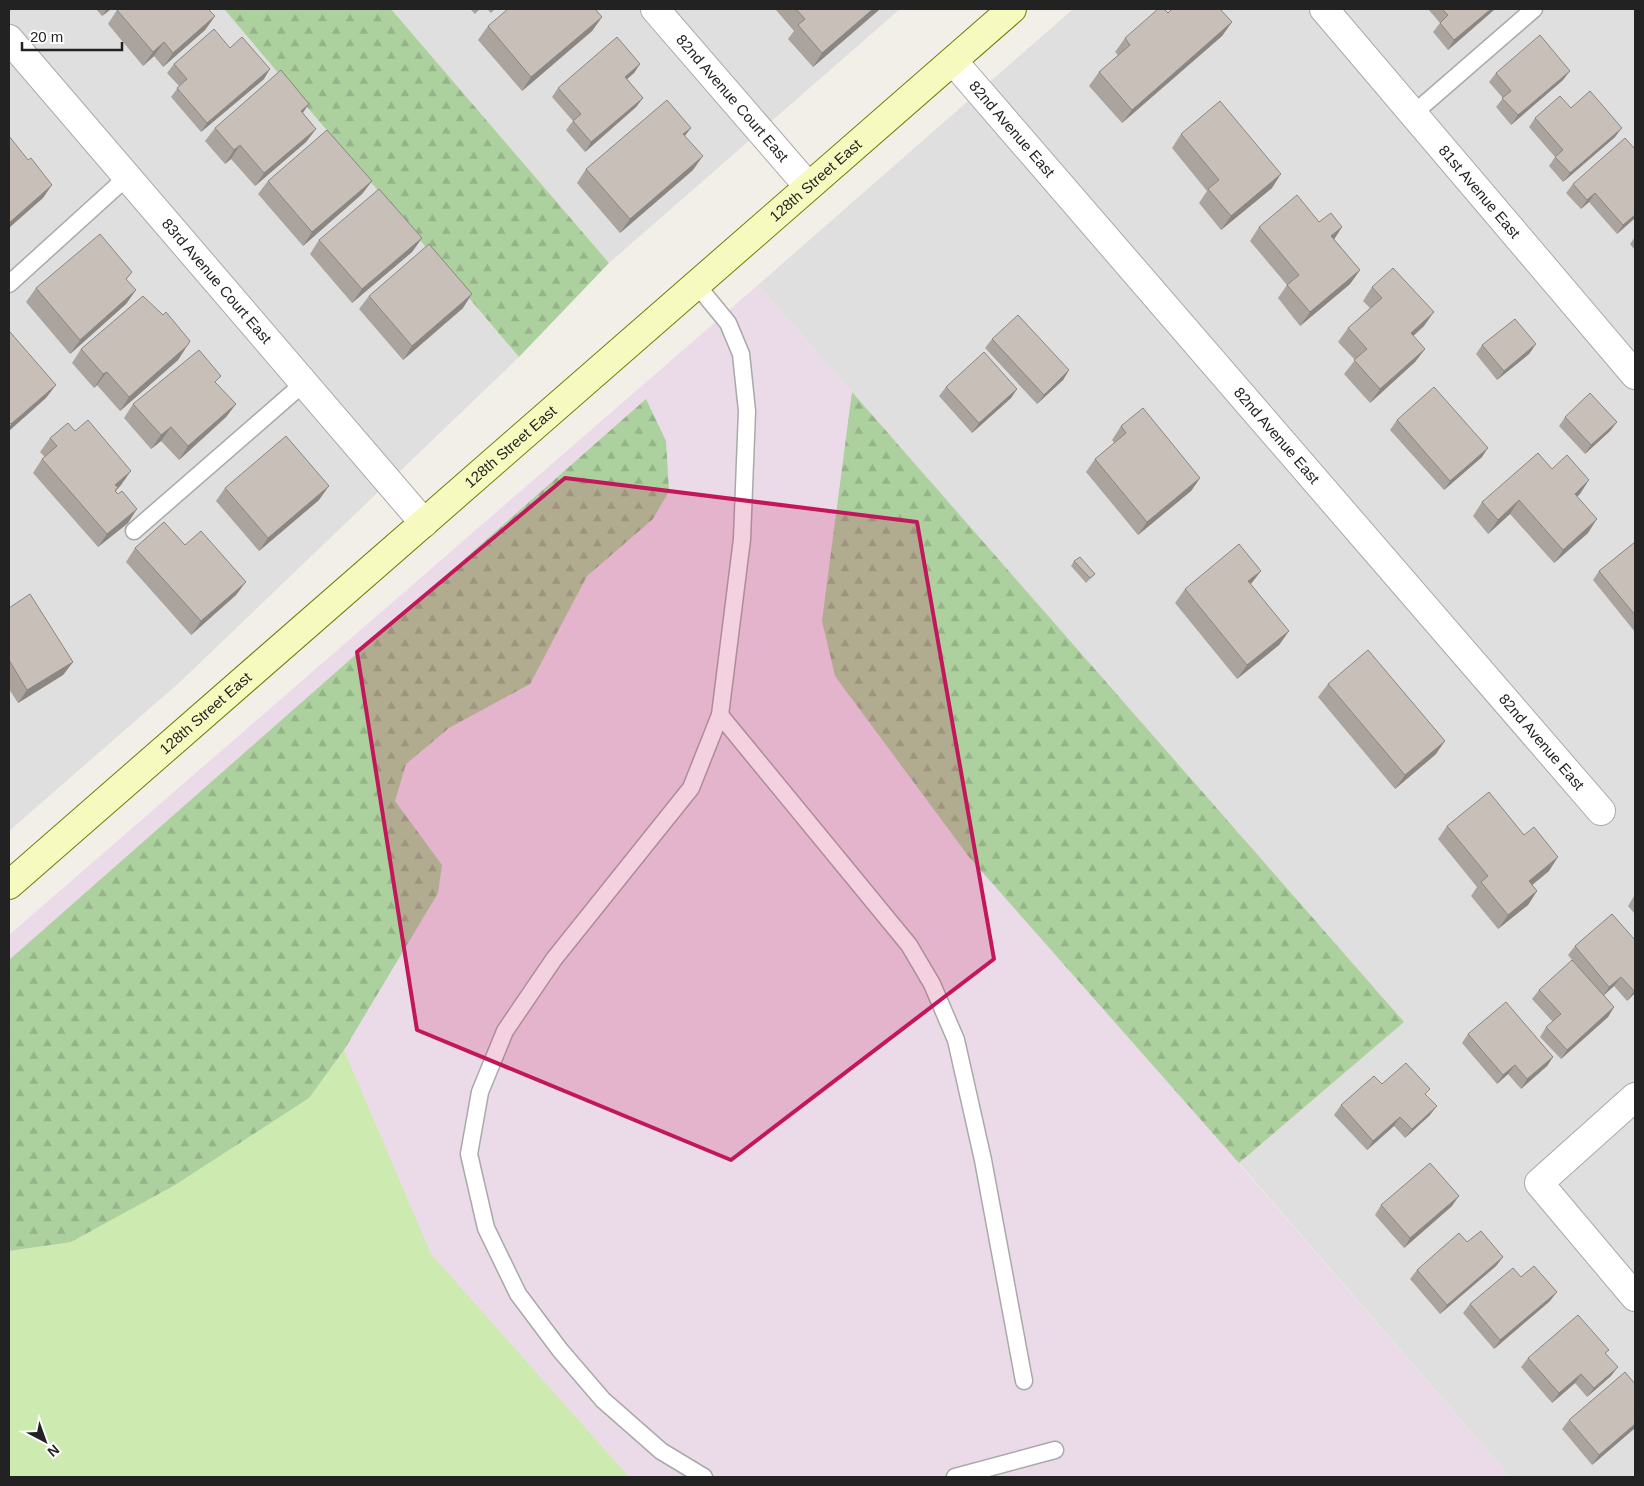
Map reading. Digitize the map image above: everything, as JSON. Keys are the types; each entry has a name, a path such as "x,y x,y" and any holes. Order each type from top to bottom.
{"street":[{"name":"82nd Avenue Court East","path":"655,9 808,186"},
{"name":"128th Street East","path":"9,885 1012,9"},
{"name":"81st Avenue East","path":"1324,9 1635,375"},
{"name":"83rd Avenue Court East","path":"9,39 424,523"},
{"name":"82nd Avenue East","path":"953,61 1601,811"},
{"path":"1635,1097 1539,1183 1635,1297"}],"lane":[{"path":"1413,114 1534,9"},
{"path":"9,284 127,177"},
{"path":"696,284 728,323 741,354 747,411 742,539 720,715 691,788 554,959 504,1031 480,1092 469,1154 486,1228 518,1294 560,1350 603,1400 662,1451 704,1477"},
{"path":"134,531 304,383"},
{"path":"720,715 909,946 932,984 956,1040 975,1123 1024,1381"},
{"path":"955,1477 1055,1450"}],"highlighted area":[{"path":"565,478 917,522 994,959 731,1160 417,1030 357,652"}],"shaded area":[{"path":"9,9 224,9 519,357 180,682 9,831"},
{"path":"391,9 900,9 609,263"},
{"path":"1073,9 1635,9 1635,1477 1510,1477 1239,1163 1403,1022 758,285"},
{"path":"758,285 1404,1022 1239,1164 1510,1477 9,1477 9,935"}],"green space":[{"path":"224,9 391,9 609,263 519,357"},
{"path":"852,392 1404,1022 1239,1163 969,857 835,676 822,621"},
{"path":"646,399 666,441 669,491 653,519 587,576 530,684 449,728 406,764 395,801 442,865 438,893 344,1050 309,1098 175,1185 71,1242 9,1251 9,960"},
{"path":"344,1050 431,1254 629,1477 9,1477 9,1251 71,1242 309,1098"}],"building":[{"path":"208,9 215,16 173,53 164,42 153,52 117,10"},
{"path":"508,9 595,9 602,17 531,77 488,26"},
{"path":"796,9 873,9 822,53 798,25 805,19"},
{"path":"1158,9 1164,9 1168,13 1172,9 1220,9 1232,22 1132,110 1099,72 1130,45 1125,38"},
{"path":"1442,9 1491,9 1454,40 1440,23 1448,15"},
{"path":"214,29 230,48 242,37 270,69 207,123 177,88 187,79 174,64"},
{"path":"1540,35 1570,71 1518,115 1502,98 1511,91 1496,73"},
{"path":"617,37 640,64 625,77 643,98 591,142 573,121 581,114 558,88"},
{"path":"281,70 309,104 301,111 316,129 264,173 240,145 234,150 215,128"},
{"path":"1590,91 1622,128 1570,173 1555,157 1563,150 1535,118 1560,96 1571,108"},
{"path":"667,100 691,128 683,134 703,156 630,219 586,169"},
{"path":"1220,101 1281,174 1231,216 1208,189 1219,180 1181,134"},
{"path":"327,130 372,181 312,232 268,181"},
{"path":"9,136 28,160 31,158 52,185 9,223"},
{"path":"1625,138 1635,149 1635,215 1623,225 1595,193 1587,200 1573,184"},
{"path":"379,189 422,238 362,289 319,240"},
{"path":"1297,195 1319,222 1331,213 1342,227 1331,236 1360,270 1310,312 1287,285 1299,275 1259,227"},
{"path":"100,234 132,272 126,279 136,290 80,340 36,288"},
{"path":"429,244 472,294 412,346 369,296"},
{"path":"1393,268 1434,312 1411,333 1425,349 1380,389 1354,360 1367,349 1348,328 1382,298 1372,287"},
{"path":"143,296 163,315 166,312 190,341 187,346 129,397 107,372 103,374 81,349"},
{"path":"1018,315 1069,370 1044,395 992,339"},
{"path":"1515,319 1536,344 1504,371 1482,345"},
{"path":"9,332 56,385 11,424 9,422"},
{"path":"199,350 221,376 215,382 236,404 188,446 171,427 161,435 133,404"},
{"path":"984,352 1017,389 979,423 946,387"},
{"path":"1434,387 1488,448 1450,481 1397,420"},
{"path":"1590,393 1617,422 1591,445 1565,417"},
{"path":"1143,408 1200,478 1147,522 1095,459 1126,433 1121,426"},
{"path":"88,420 131,471 115,485 118,487 115,491 118,494 122,491 137,509 107,534 42,459 57,446 50,438 68,423 75,431"},
{"path":"286,436 329,486 268,538 225,488"},
{"path":"1538,453 1552,469 1567,455 1589,480 1575,494 1597,519 1563,550 1519,500 1498,520 1482,502"},
{"path":"164,522 185,545 201,531 246,582 201,621 135,548"},
{"path":"1635,542 1635,615 1599,571"},
{"path":"1239,544 1261,571 1248,581 1289,631 1247,665 1185,589"},
{"path":"1080,557 1095,574 1090,578 1074,561"},
{"path":"30,594 73,662 27,690 9,660 9,608"},
{"path":"1368,650 1445,741 1405,775 1328,684"},
{"path":"1489,792 1524,835 1534,827 1558,857 1529,881 1537,891 1508,915 1481,882 1488,876 1447,826"},
{"path":"1612,914 1635,940 1634,991 1621,977 1609,987 1575,946"},
{"path":"1572,960 1614,1007 1567,1050 1546,1027 1561,1014 1539,990"},
{"path":"1506,1002 1553,1057 1527,1079 1515,1065 1503,1075 1468,1034"},
{"path":"1406,1063 1430,1089 1425,1094 1437,1106 1412,1129 1400,1117 1373,1141 1341,1105 1374,1076 1382,1084"},
{"path":"1430,1163 1459,1196 1410,1238 1381,1205"},
{"path":"1481,1231 1503,1257 1447,1305 1417,1270 1459,1233 1467,1242"},
{"path":"1534,1266 1557,1292 1500,1340 1470,1304 1513,1268 1521,1277"},
{"path":"1578,1315 1609,1350 1605,1353 1618,1367 1594,1388 1581,1374 1559,1393 1528,1358"},
{"path":"1625,1372 1635,1384 1635,1424 1599,1455 1569,1420"}]}
